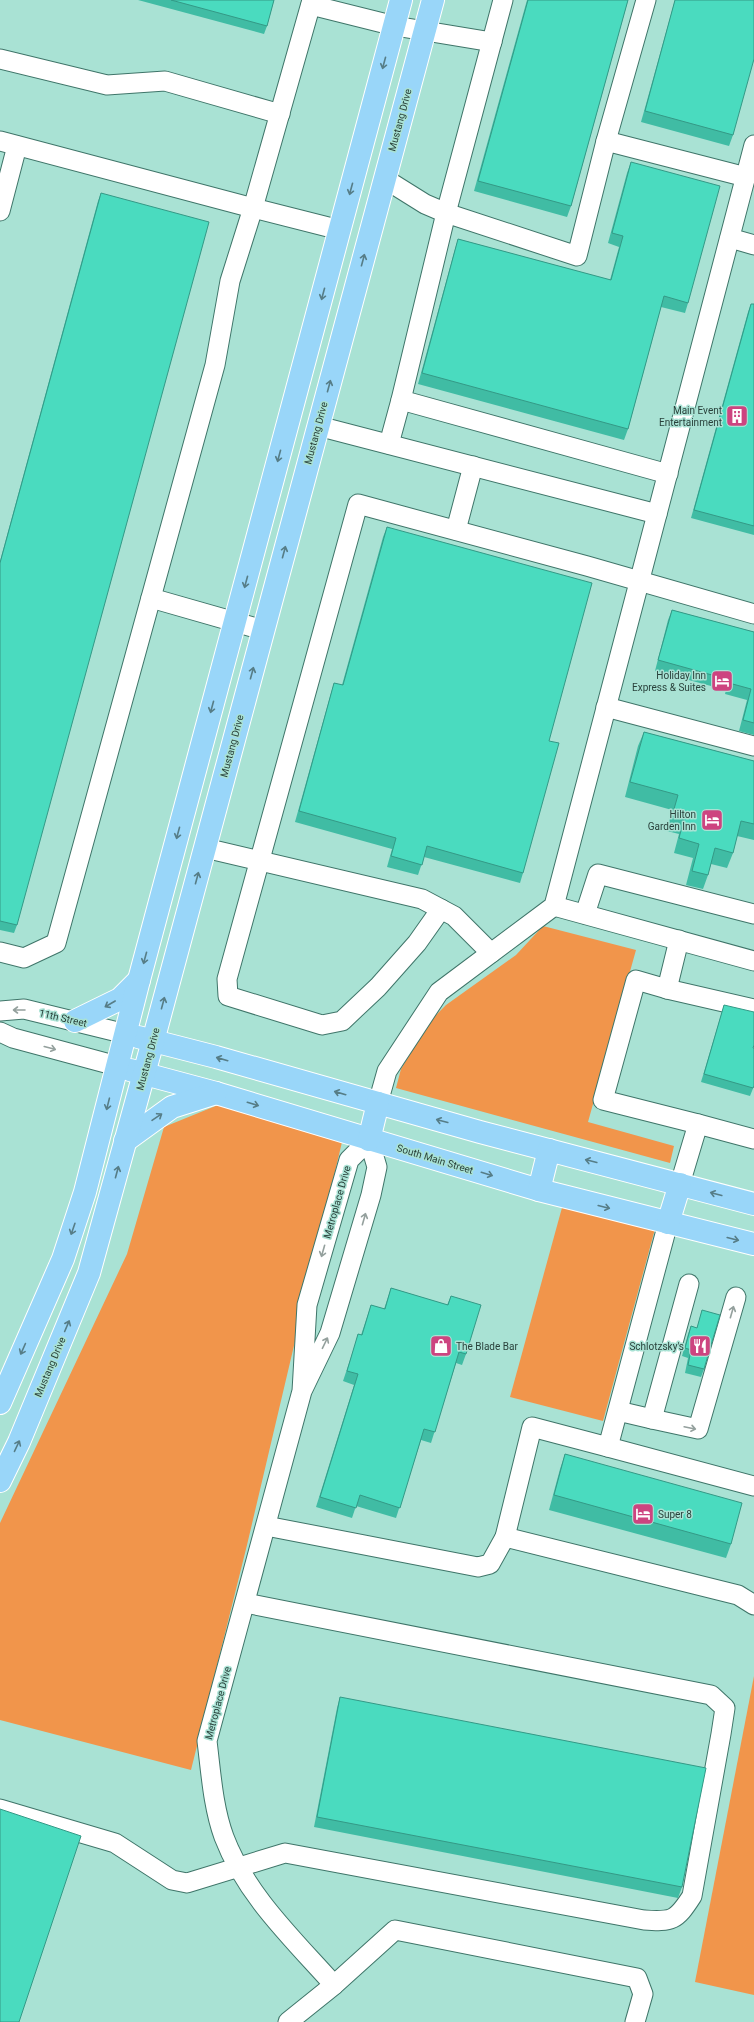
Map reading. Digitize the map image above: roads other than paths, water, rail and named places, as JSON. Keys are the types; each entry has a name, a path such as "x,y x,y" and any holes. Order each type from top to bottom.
{"main road":[{"path":"0,1403 63,1259 86,1192 139,980 401,0"},
{"name":"Mustang Drive","path":"0,1481 19,1442 89,1273 153,1041 433,0"},
{"path":"289,419 318,426"},
{"path":"75,1021 120,998 139,980"},
{"path":"126,1034 378,1104 754,1204"},
{"name":"South Main Street","path":"117,1066 216,1093 539,1190 754,1244"},
{"path":"126,1140 172,1107 216,1093"},
{"path":"369,1140 378,1104"},
{"path":"539,1190 549,1150"},
{"path":"668,1223 680,1184"}],"street":[{"path":"389,444 446,213 504,0"},
{"path":"385,178 425,204 446,213 577,256 606,141 646,0"},
{"path":"0,952 24,958 56,943 215,366 230,281 253,208 312,2 395,26 424,32 492,42"},
{"path":"0,59 107,85 165,81 280,114"},
{"path":"606,141 746,177"},
{"path":"0,211 9,143 340,230"},
{"path":"378,1104 387,1071 439,992 554,906 754,145"},
{"path":"730,238 754,245"},
{"path":"401,400 668,474"},
{"path":"318,426 657,514"},
{"path":"456,530 472,466"},
{"path":"441,909 417,943 378,987 342,1021 322,1025 237,1001 228,996 227,979 358,504 754,614"},
{"path":"151,598 263,630"},
{"path":"606,707 754,746"},
{"path":"205,848 422,899 454,916 491,953"},
{"path":"585,914 598,874 754,914"},
{"path":"554,906 754,961"},
{"path":"667,989 679,940"},
{"path":"754,1009 667,989 636,980 603,1100 754,1139"},
{"name":"11th Street","path":"0,1011 24,1009 126,1034"},
{"path":"0,1032 13,1038 117,1066"},
{"path":"680,1184 698,1124"},
{"name":"Metroplace Drive","path":"302,1391 307,1305 349,1160 369,1140 377,1167 371,1196 330,1333 302,1391 207,1741 215,1802 224,1836 238,1868 266,1909 334,1985"},
{"path":"608,1447 668,1223"},
{"path":"652,1420 689,1284"},
{"path":"618,1411 652,1420 698,1429 736,1297"},
{"path":"266,1526 478,1567 490,1564 505,1538 532,1427 754,1486"},
{"path":"505,1538 738,1595 754,1605"},
{"path":"0,1809 115,1844 172,1880 187,1883 285,1853 644,1920 666,1921 681,1914 692,1896 724,1708 711,1695 245,1603"},
{"path":"288,2022 334,1985 395,1930 637,1978 643,1994 635,2022"}],"place":[{"name":"Main Event Entertainment","path":"737,416"},
{"name":"Holiday Inn Express & Suites","path":"722,681"},
{"name":"Hilton Garden Inn","path":"712,820"},
{"name":"The Blade Bar","path":"441,1346"},
{"name":"Schlotzsky's","path":"700,1346"},
{"name":"Super 8","path":"643,1514"}]}
